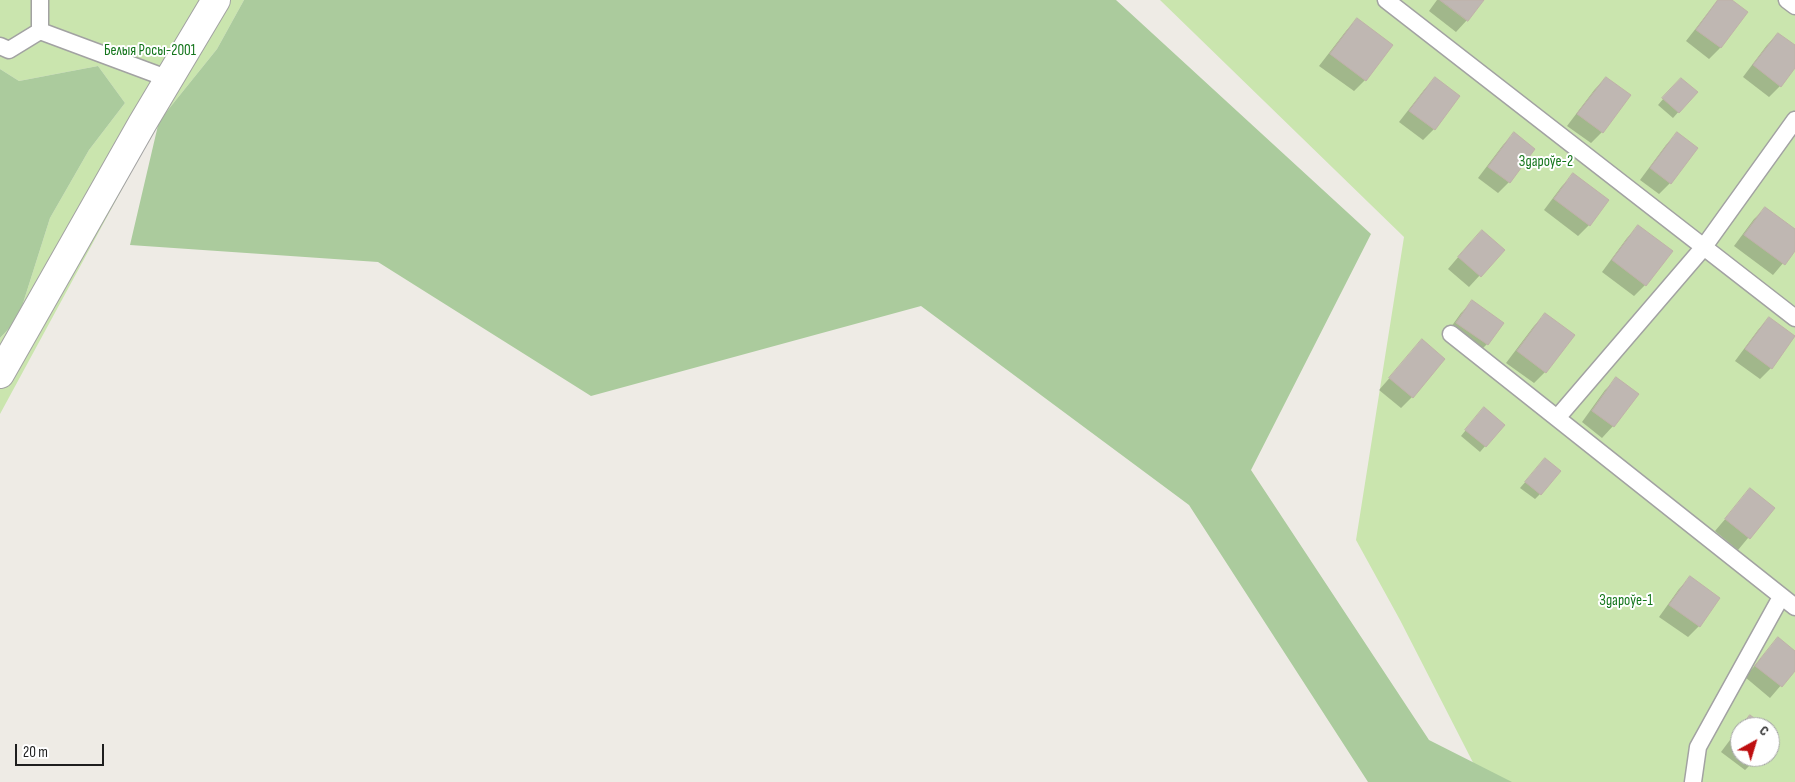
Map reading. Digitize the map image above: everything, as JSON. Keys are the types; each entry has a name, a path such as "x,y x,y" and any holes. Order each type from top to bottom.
{"street":[{"path":"0,374 216,0"}],"lane":[{"path":"40,0 40,31"},
{"path":"1386,0 1795,318"},
{"path":"1787,0 1795,6"},
{"path":"0,46 8,50 40,31"},
{"path":"40,31 169,79"},
{"path":"1557,418 1703,248 1795,120"},
{"path":"1451,334 1795,608"},
{"path":"1693,782 1698,747 1781,597"}],"green space":[{"name":"Белыя Росы-2001","path":"0,0 244,0 217,49 159,121 0,414 0,338 18,319 50,218 89,150 125,103 98,66 19,81 0,69"},
{"path":"244,0 1116,0 1371,234 1251,470 1429,740 1512,782 1368,782 1189,505 921,306 591,396 378,262 130,245 159,121 217,49"},
{"path":"1160,0 1795,0 1795,782 1483,782 1400,620 1356,540 1404,237"},
{"path":"98,66 125,103 89,150 50,218 18,319 0,338 0,69 19,81"}],"building":[{"path":"1440,0 1484,0 1468,21"},
{"path":"1718,0 1732,0 1748,12 1721,48 1696,30"},
{"path":"1357,18 1393,45 1366,81 1330,54"},
{"path":"1778,33 1795,45 1795,68 1781,87 1753,65"},
{"path":"1435,77 1460,96 1435,130 1409,111"},
{"path":"1606,77 1631,95 1603,133 1577,114"},
{"path":"1681,78 1698,92 1679,113 1662,98"},
{"path":"1514,132 1535,149 1510,183 1488,167"},
{"path":"1677,132 1698,148 1671,184 1650,168"},
{"path":"1573,173 1609,200 1590,226 1554,199"},
{"path":"1765,207 1795,229 1795,251 1785,265 1744,235"},
{"path":"1638,225 1673,251 1646,286 1612,260"},
{"path":"1482,230 1505,250 1481,277 1458,257"},
{"path":"1472,300 1504,323 1488,345 1456,323"},
{"path":"1545,313 1575,335 1546,373 1517,351"},
{"path":"1769,317 1795,336 1772,369 1745,349"},
{"path":"1422,339 1445,359 1413,398 1389,378"},
{"path":"1616,377 1639,394 1614,427 1592,411"},
{"path":"1484,407 1505,425 1486,447 1465,430"},
{"path":"1545,458 1561,471 1541,495 1525,482"},
{"path":"1750,488 1775,508 1750,539 1725,519"},
{"path":"1690,576 1720,598 1700,627 1669,605"},
{"path":"1778,637 1795,651 1795,671 1782,687 1755,666"}],"park label":[{"name":"Здароўе-2","path":"1546,162"},
{"name":"Здароўе-1","path":"1626,601"}]}
